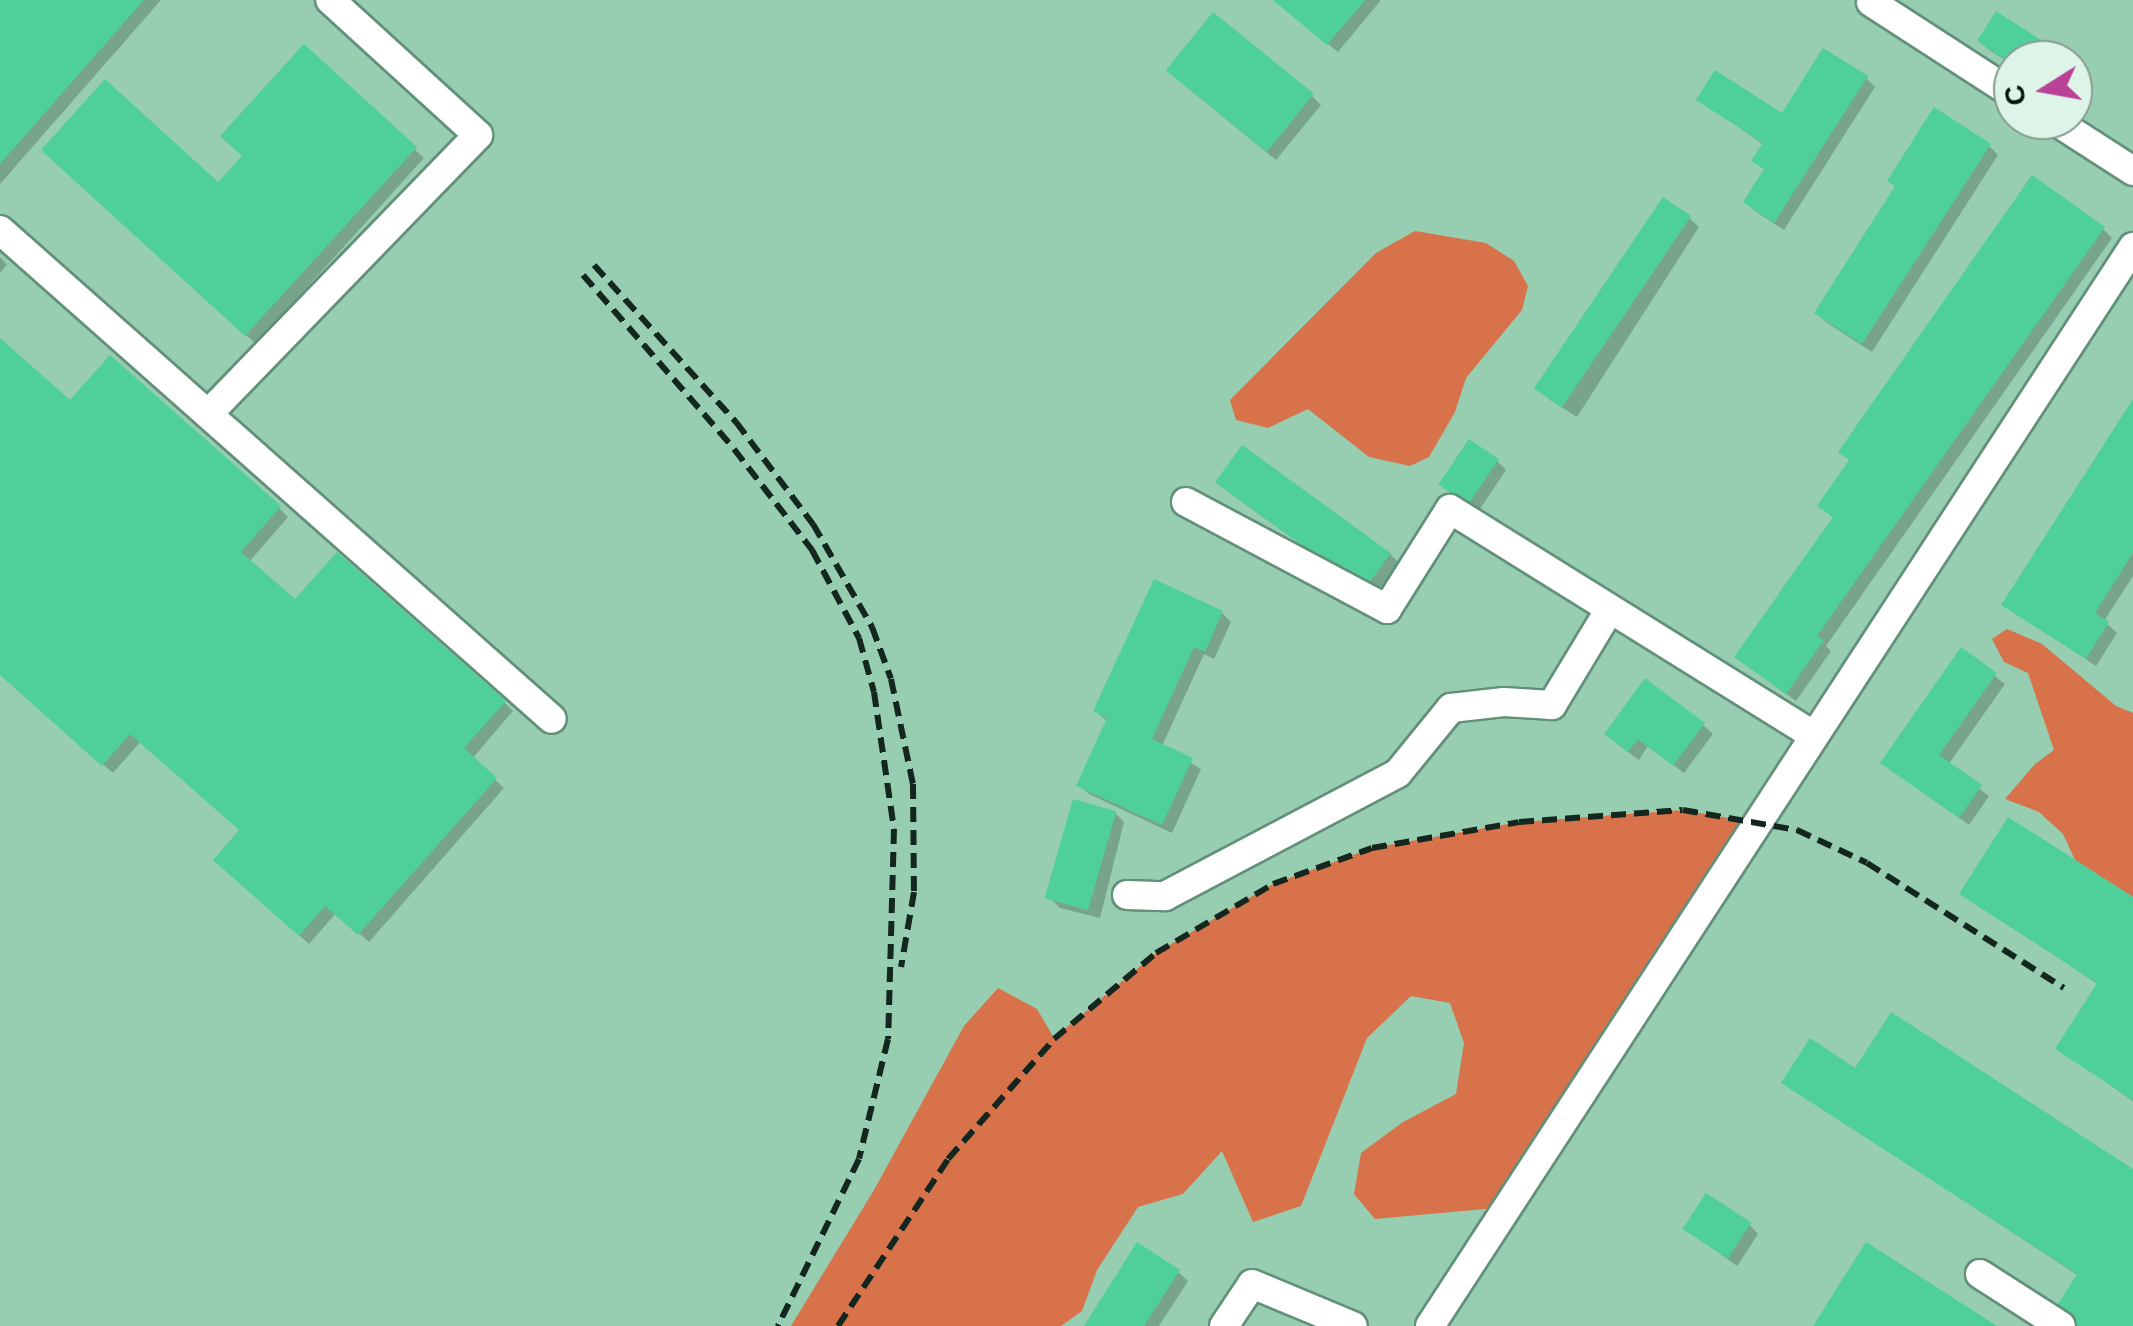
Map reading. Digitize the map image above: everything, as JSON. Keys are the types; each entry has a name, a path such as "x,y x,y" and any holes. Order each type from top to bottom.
{"lane":[{"path":"208,414 478,135 330,0"},
{"path":"1870,2 1993,81"},
{"path":"2085,140 2133,171"},
{"path":"0,230 552,719"},
{"path":"1430,1326 2133,247"},
{"path":"1186,502 1388,610 1450,509 1814,736"},
{"path":"1127,895 1165,896 1398,773 1450,708 1504,702 1552,705 1610,609"},
{"path":"1980,1274 2061,1326"},
{"path":"1224,1326 1252,1284 1353,1326"}],"shaded area":[{"path":"0,0 2133,0 2133,1326 0,1326"},
{"path":"1415,231 1486,243 1514,261 1528,286 1522,310 1466,378 1455,412 1429,457 1410,466 1369,457 1308,409 1268,428 1236,420 1230,400 1376,253"},
{"path":"2007,629 2042,644 2116,706 2133,713 2133,897 2075,860 2063,834 2039,812 2005,799 2035,764 2054,750 2028,673 2004,662 1992,639"},
{"path":"1683,810 1757,823 1507,1207 1375,1219 1354,1194 1361,1153 1403,1122 1456,1094 1464,1043 1450,1003 1411,996 1367,1038 1301,1206 1253,1222 1222,1151 1183,1194 1138,1207 1097,1270 1082,1311 1061,1326 791,1326 874,1190 964,1026 998,988 1037,1009 1054,1038 1156,953 1273,884 1372,848 1519,822"}],"building":[{"path":"0,0 144,0 0,164"},
{"path":"1273,0 1365,0 1327,45"},
{"path":"1996,11 2041,40 1993,40 1993,52 1977,41"},
{"path":"1213,12 1314,94 1267,152 1166,70"},
{"path":"304,44 417,147 245,336 41,150 105,79 218,182 242,156 220,136"},
{"path":"1823,48 1868,76 1774,223 1743,202 1764,169 1751,161 1763,143 1696,100 1715,70 1782,113"},
{"path":"1934,107 1991,144 1862,344 1814,313 1895,186 1887,181"},
{"path":"2032,175 2105,227 1817,636 1824,640 1786,694 1734,657 1833,517 1817,506 1849,460 1838,452"},
{"path":"1663,197 1691,216 1562,408 1534,389"},
{"path":"0,338 70,400 110,355 281,506 241,552 295,599 337,552 506,701 464,748 497,778 358,935 325,906 299,936 213,860 239,830 130,734 102,766 0,675"},
{"path":"2133,399 2133,553 2095,613 2109,622 2086,659 2001,605"},
{"path":"1469,439 1499,459 1468,505 1438,485"},
{"path":"1242,445 1391,553 1364,590 1215,482"},
{"path":"1154,579 1223,611 1205,652 1194,647 1152,739 1193,758 1162,825 1076,786 1107,718 1093,711"},
{"path":"1961,647 1997,673 1939,755 1982,785 1959,818 1880,763"},
{"path":"1645,678 1705,723 1673,766 1638,739 1628,752 1604,734"},
{"path":"1073,799 1116,811 1088,910 1045,898"},
{"path":"2008,817 2133,897 2133,1100 2055,1049 2097,983 1959,894"},
{"path":"1891,1012 2133,1169 2133,1326 2074,1326 2053,1312 2077,1274 1781,1083 1810,1038 1855,1068"},
{"path":"1706,1193 1751,1222 1728,1258 1683,1229"},
{"path":"1137,1242 1180,1270 1144,1326 1084,1326"},
{"path":"1866,1242 1997,1326 1813,1326"}],"railway":[{"path":"594,265 736,422 813,524 872,627 891,679 913,784 914,892 901,967"},
{"path":"583,275 734,449 812,550 859,638 874,692 894,829 888,1039 859,1159 778,1326"},
{"path":"838,1326 948,1159 1054,1039 1156,953 1273,884 1372,848 1519,822 1683,810 1797,830 1867,863 2064,988"}]}
